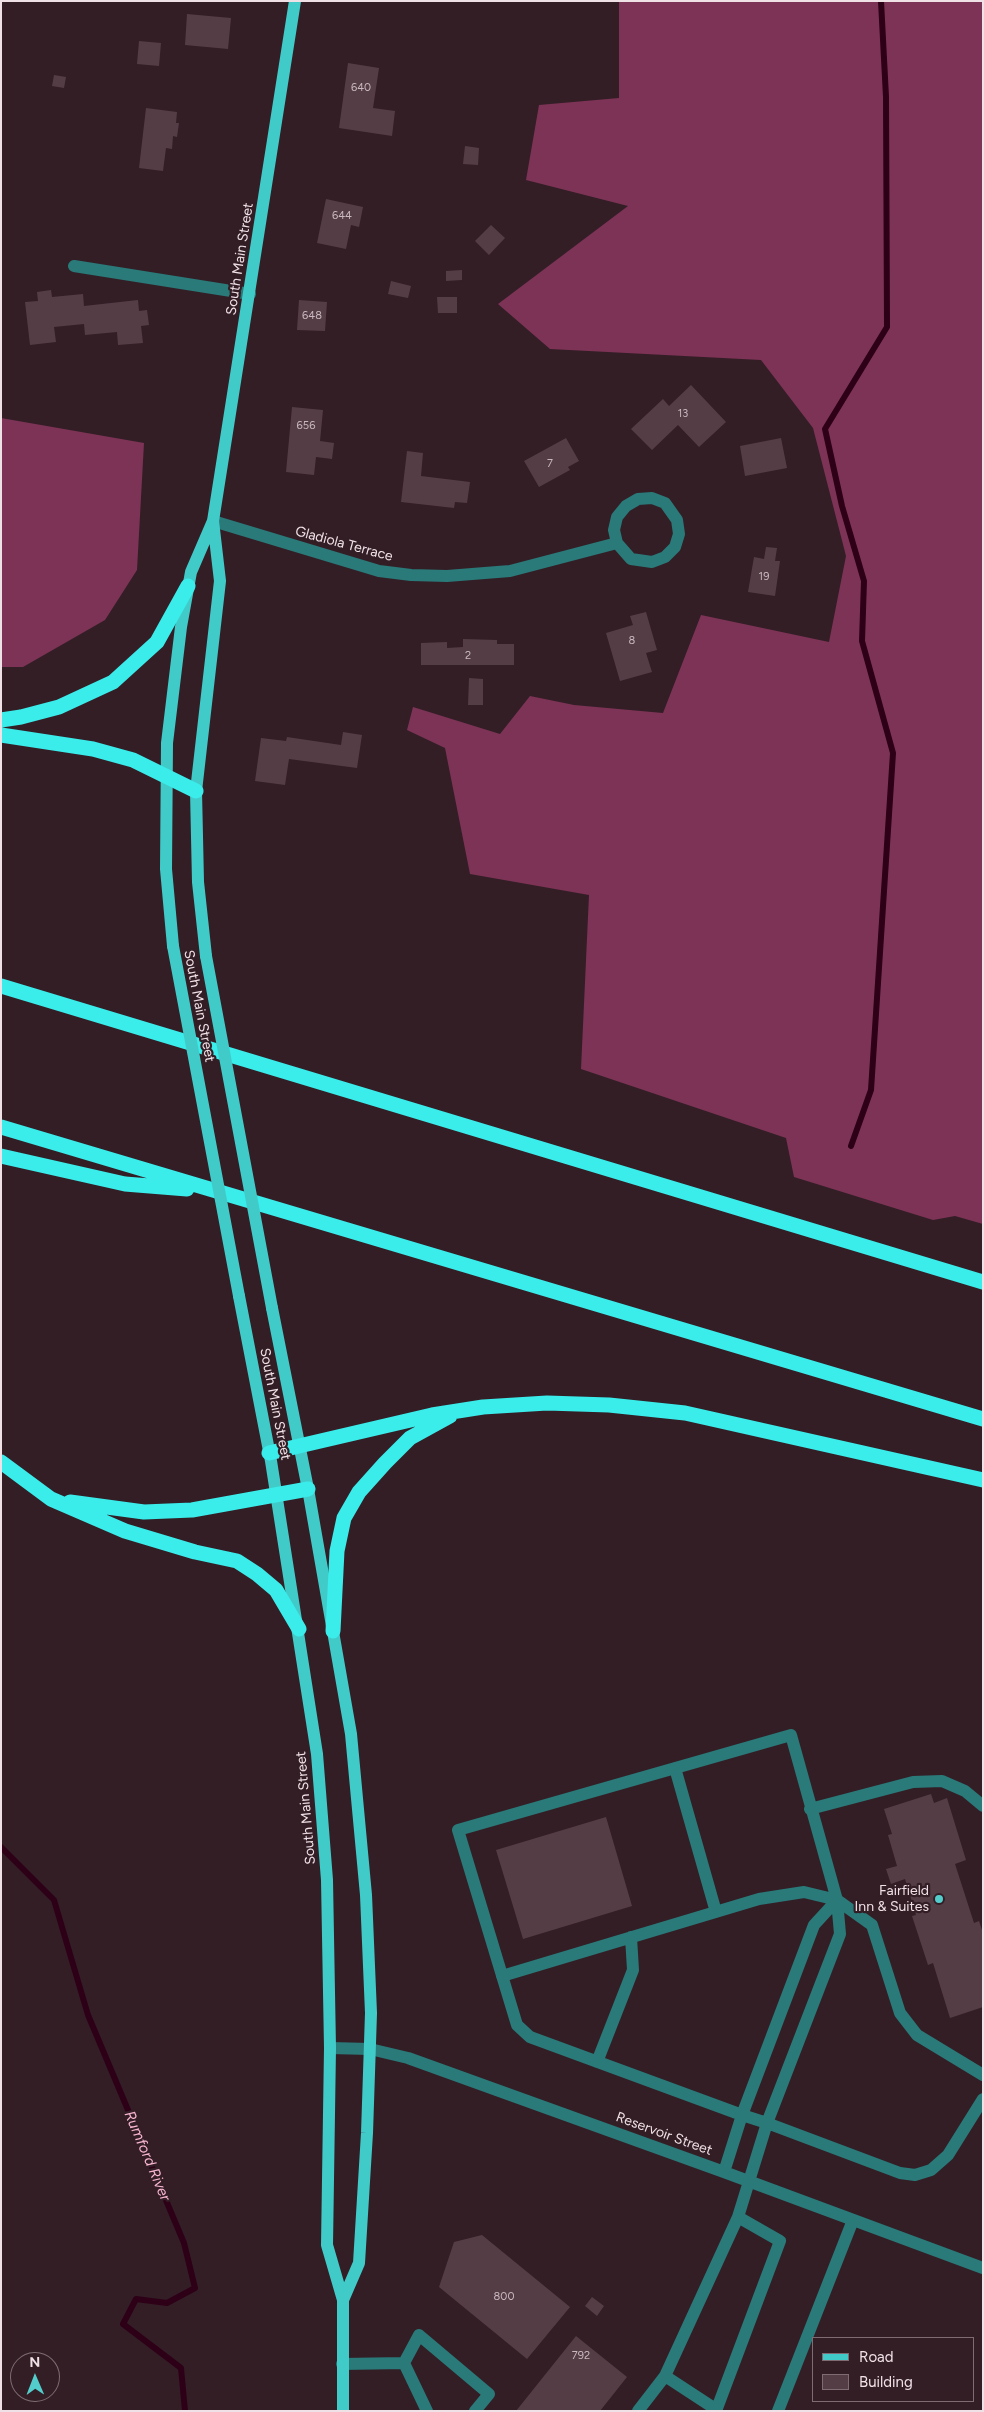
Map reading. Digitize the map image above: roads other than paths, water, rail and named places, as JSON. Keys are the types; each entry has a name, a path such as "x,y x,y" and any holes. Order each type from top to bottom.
{"highway":[{"path":"1,720 59,707 113,682 157,642 188,586"},
{"path":"1,735 94,749 133,760 167,775 196,791"},
{"path":"1,982 78,1010"},
{"path":"1,986 983,1282"},
{"path":"1,1127 983,1419"},
{"path":"1,1156 125,1184 218,1191"},
{"path":"269,1453 432,1415 459,1411 547,1403 609,1405 685,1413 983,1480"},
{"path":"333,1631 337,1551 344,1518 359,1492 410,1438 459,1411"},
{"path":"1,1462 51,1499 125,1531 195,1552 237,1561 257,1574 276,1590 299,1628"},
{"path":"51,1499 144,1512 192,1510 308,1489"}],"main road":[{"name":"South Main Street","path":"295,1 213,521 190,572 181,626 167,743 166,869 173,946 269,1453 299,1628 317,1754 327,1880 330,2048 328,2244 343,2300 343,2411"},
{"name":"South Main Street","path":"213,521 220,581 196,791 198,882 206,956 308,1489 351,1734 365,1885 371,2013 359,2263 343,2300"}],"street":[{"path":"74,266 250,294"},
{"path":"645,498 659,500 670,508 677,520 678,541 670,553 659,560 645,563 631,559 617,543 614,530 617,517 632,502 645,498"},
{"name":"Gladiola Terrace","path":"213,521 349,563 411,575 447,576 510,571 617,543"},
{"path":"638,2411 665,2376 738,2218 747,2182 767,2122 840,1934 837,1900 810,1809 791,1735 458,1830 517,2025 530,2037 742,2115 767,2122 900,2173 915,2174 931,2170 948,2155 983,2099"},
{"path":"675,1768 716,1912"},
{"path":"810,1809 913,1782 942,1781 965,1791 983,1806"},
{"path":"502,1976 759,1899 804,1892 837,1900 872,1925 900,2013 917,2035 983,2075"},
{"path":"724,2172 742,2115 814,1925 837,1900"},
{"path":"597,2062 633,1970 631,1938"},
{"name":"Reservoir Street","path":"330,2048 370,2050 408,2058 983,2268"},
{"path":"665,2376 717,2410 780,2241 738,2218"},
{"path":"778,2411 853,2220"},
{"path":"404,2363 419,2335 489,2394 475,2411"},
{"path":"342,2364 404,2363"},
{"path":"404,2363 427,2411"}],"waterway":[{"path":"851,1146 871,1090 893,753 862,641 864,581 842,506 825,429 887,327 886,97 881,1"},
{"name":"Rumford River","path":"1,1847 54,1900 88,2015 184,2243 195,2288 167,2303 136,2299 123,2324 181,2368 185,2411"}],"place":[{"name":"Fairfield Inn & Suites","path":"939,1899"}]}
